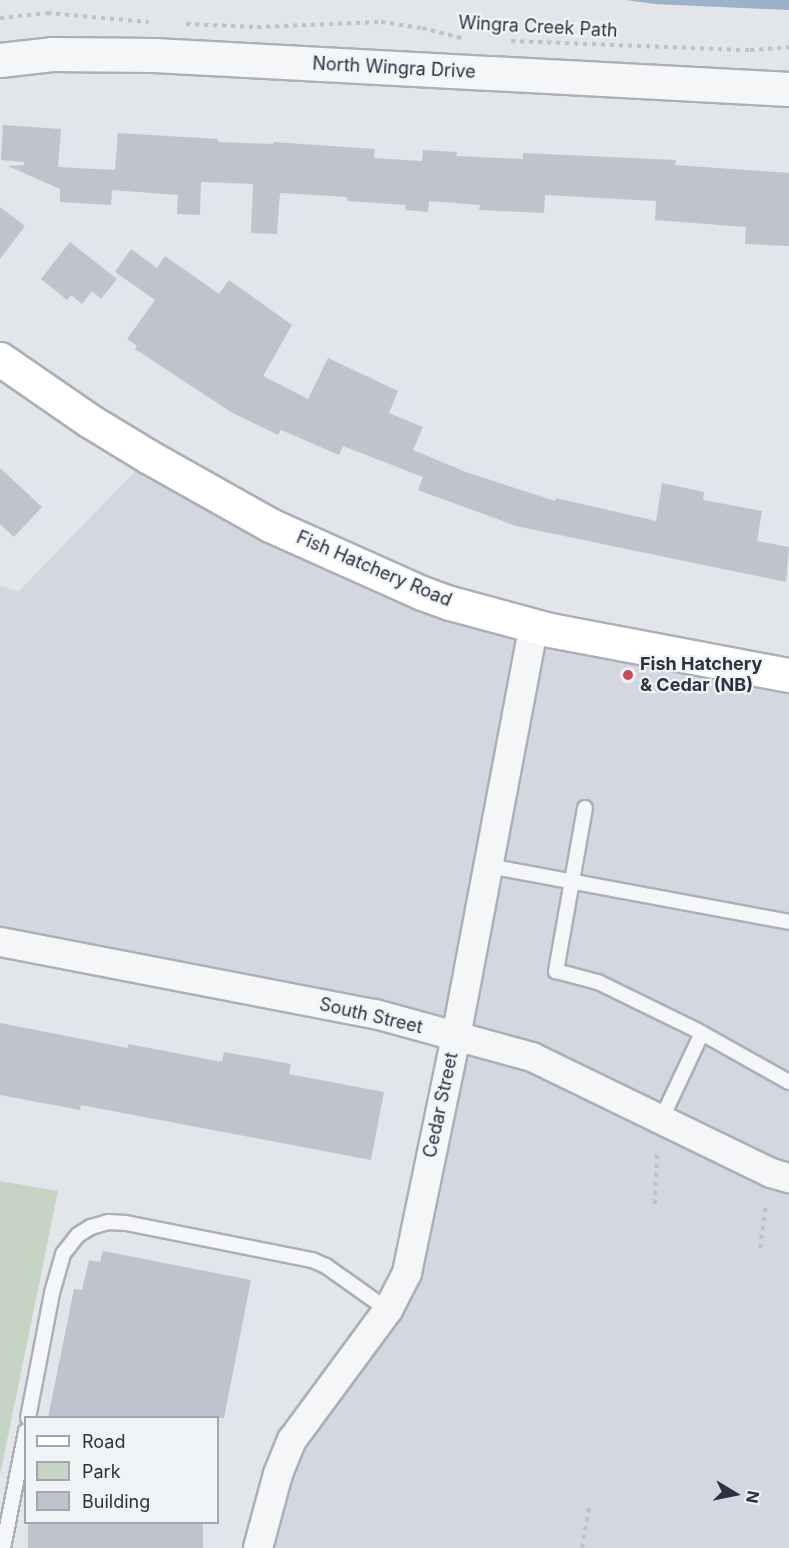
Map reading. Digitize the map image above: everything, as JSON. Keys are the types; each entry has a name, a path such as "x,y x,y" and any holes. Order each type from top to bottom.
{"main road":[{"name":"Fish Hatchery Road","path":"0,358 139,451 270,525 431,596 534,626 789,675"}],"street":[{"name":"North Wingra Drive","path":"0,60 52,54 154,55 789,89"},
{"name":"Cedar Street","path":"258,1548 278,1474 292,1440 388,1310 401,1288 409,1263 456,1037 534,626"},
{"name":"South Street","path":"0,942 375,1014 532,1058 771,1173 789,1178"}],"lane":[{"path":"585,808 556,971 598,982 702,1033 789,1082"},
{"path":"488,866 789,922"},
{"path":"661,1120 702,1033"},
{"path":"28,1416 52,1293 63,1254 78,1235 91,1227 108,1222 126,1222 312,1260 326,1266 388,1310"},
{"path":"3,1548 24,1441"}],"path":[{"path":"0,18 47,13 156,22"},
{"name":"Wingra Creek Path","path":"178,24 257,27 381,22 422,28 466,40"},
{"name":"Wingra Creek Path","path":"501,41 750,50 789,47"},
{"path":"655,1204 657,1153"},
{"path":"760,1248 766,1204"},
{"path":"582,1548 589,1508"}],"shaded area":[{"path":"149,457 422,593 789,675 789,1548 258,1548 270,1498 388,1310 455,1037 0,942 0,586 19,591"}],"green space":[{"path":"0,1181 58,1191 0,1475"}],"water":[{"path":"626,0 789,0 789,10 655,4"}],"building":[{"path":"3,125 61,129 58,167 115,170 118,133 218,139 218,142 273,144 273,142 375,149 374,158 422,161 423,150 457,152 456,156 523,159 523,153 676,160 675,165 789,173 789,246 745,244 746,227 655,220 656,201 545,195 544,213 479,210 480,205 429,201 428,212 405,210 406,205 347,201 347,197 280,193 277,234 251,233 253,184 201,182 200,215 177,214 178,195 112,190 111,205 60,202 60,189 8,166 24,165 24,162 1,160"},
{"path":"0,207 25,226 0,259"},
{"path":"70,242 117,279 101,299 92,291 82,304 71,295 67,300 41,279"},
{"path":"131,249 157,268 165,256 219,294 229,280 292,325 263,376 308,399 328,358 398,391 389,413 423,427 413,450 466,472 555,501 556,498 656,521 662,483 704,492 703,500 762,511 757,541 789,547 786,582 516,526 418,490 423,477 343,446 339,455 281,430 278,435 231,412 135,349 137,346 127,339 155,300 115,272"},
{"path":"0,468 42,507 14,537 0,524"},
{"path":"0,1023 128,1048 128,1044 222,1062 224,1052 291,1064 289,1074 384,1092 371,1160 81,1105 80,1110 0,1095"},
{"path":"103,1251 251,1280 224,1418 219,1418 219,1416 48,1416 74,1289 82,1290 89,1260 100,1262"},
{"path":"28,1524 203,1524 203,1548 28,1548"}],"place":[{"name":"Fish Hatchery & Cedar (NB)","path":"628,675"}]}
